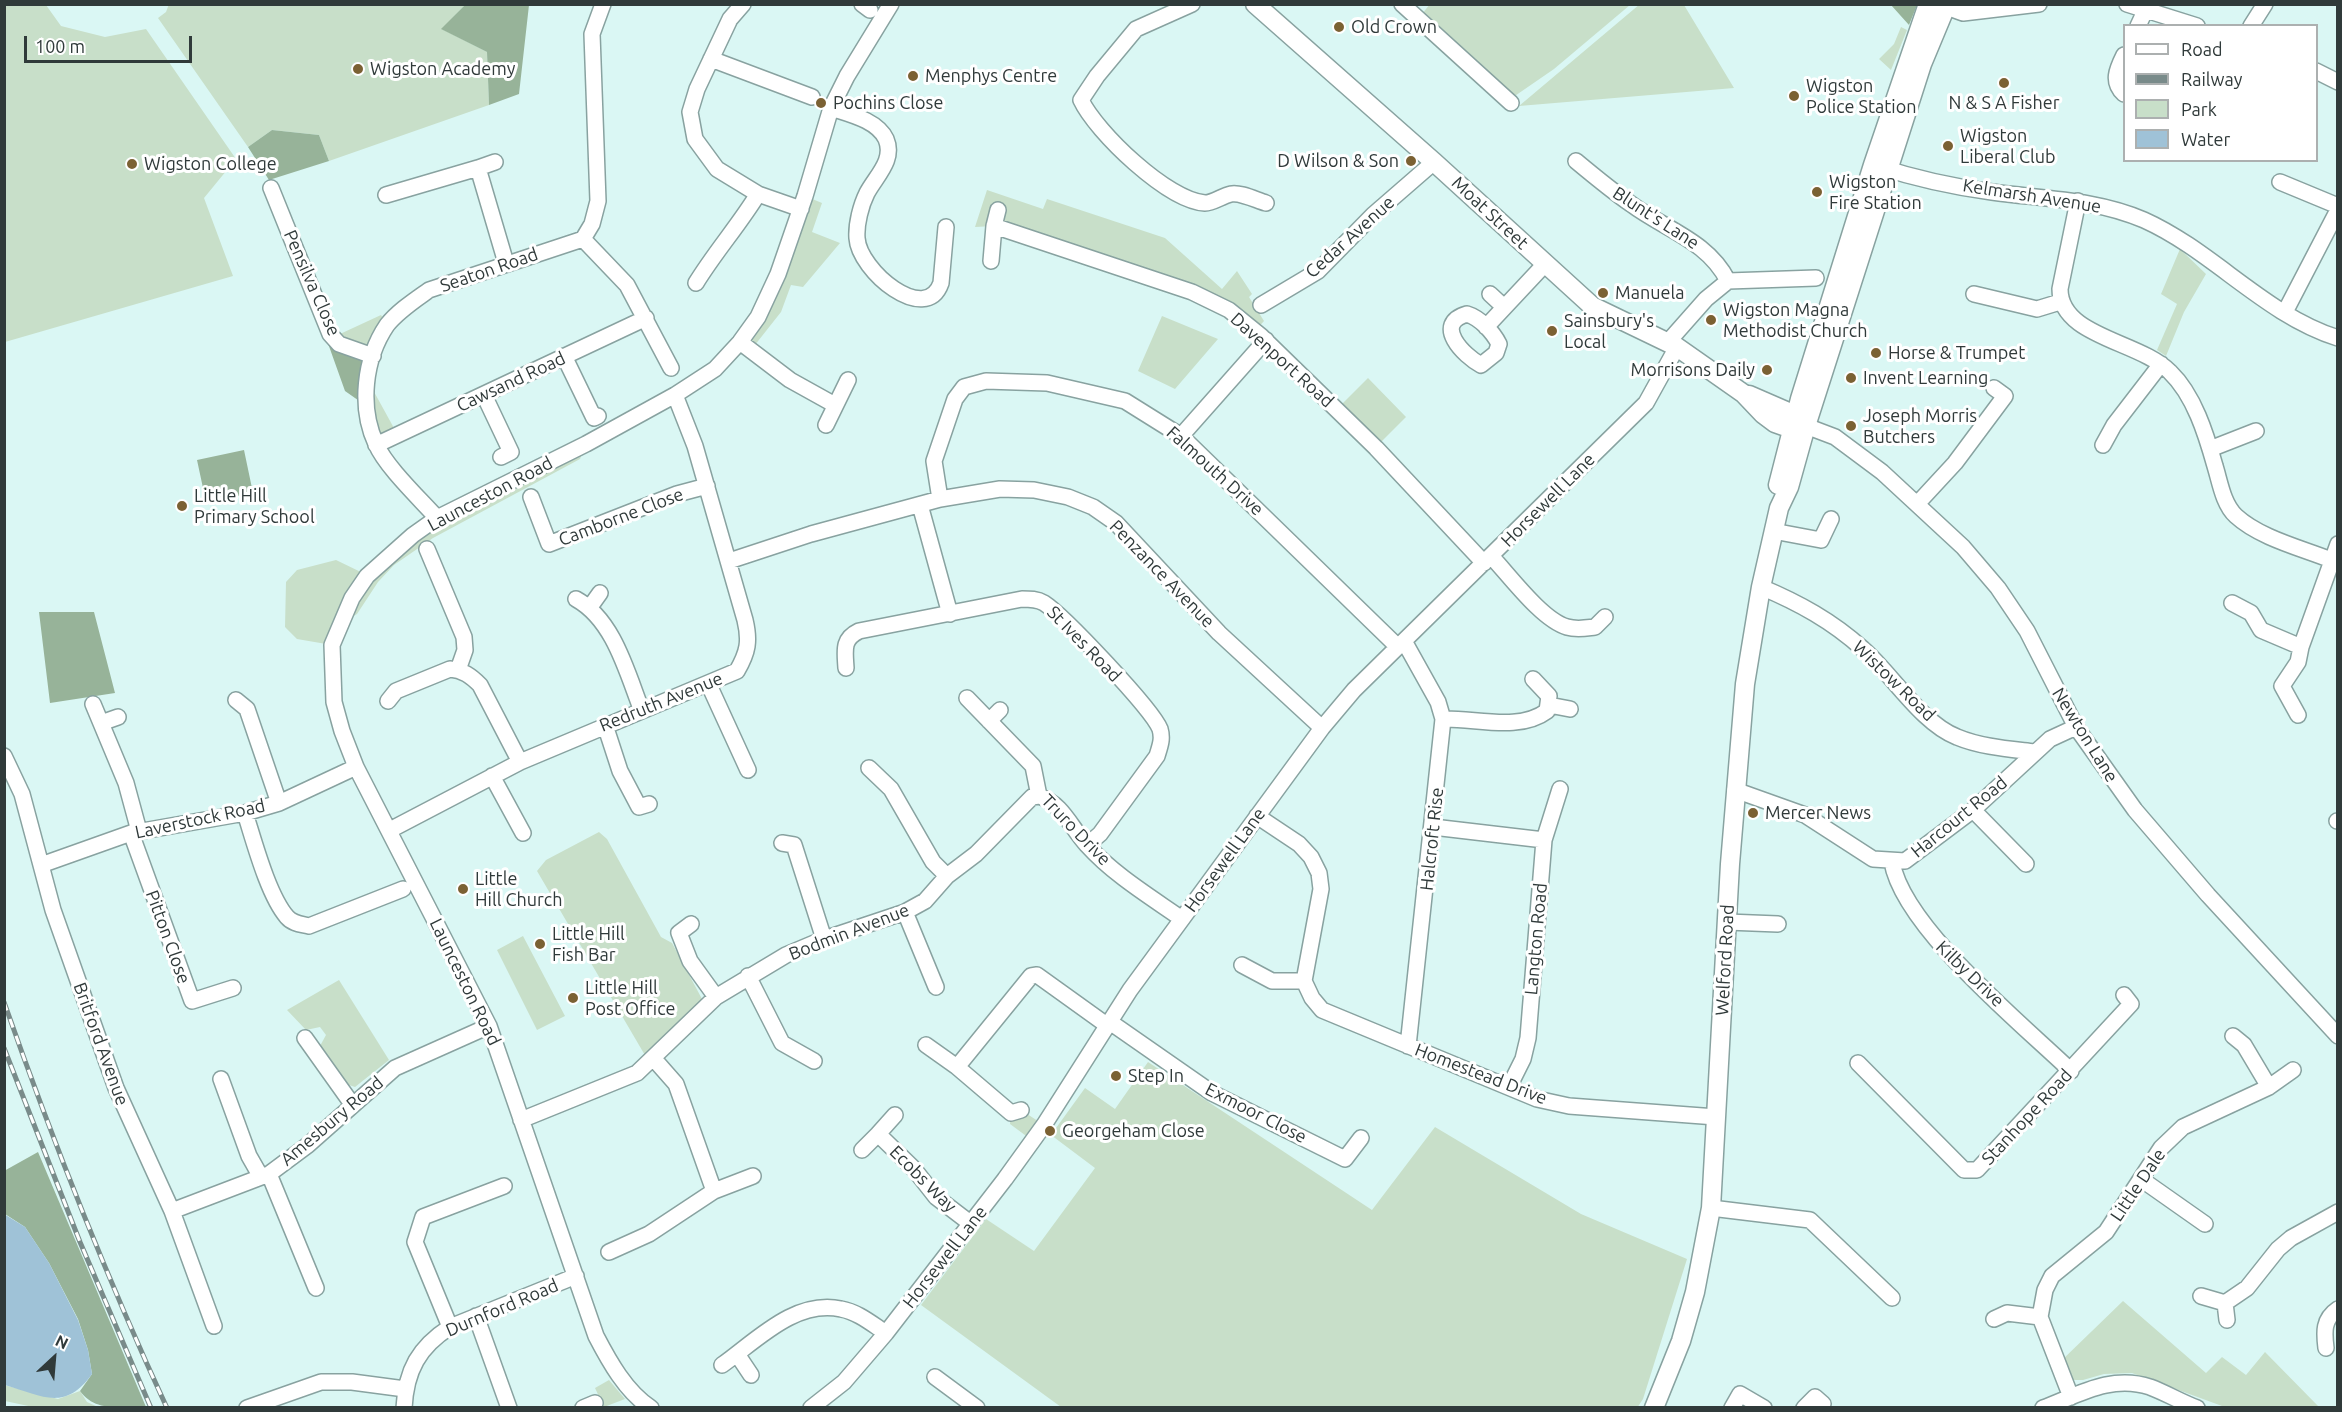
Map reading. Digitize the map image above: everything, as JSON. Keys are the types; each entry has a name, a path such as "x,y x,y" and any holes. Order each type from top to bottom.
{"main road":[{"name":"Moat Street","path":"1255,4 1592,306 1673,344 1744,394 1763,414 1796,435"},
{"path":"1796,435 1801,395 1880,167 1922,64 1940,5"},
{"path":"1796,435 1820,381 1845,305 1880,167"},
{"name":"Welford Road","path":"1654,1407 1681,1341 1695,1292 1711,1208 1735,790 1745,684 1761,587 1779,508 1778,490 1796,435"}],"street":[{"path":"603,4 592,34 598,201 592,224 583,239 627,285 671,368"},
{"path":"743,4 730,19 690,112 695,139 717,169 758,194 801,209"},
{"name":"Launceston Road","path":"651,1407 635,1395 606,1356 596,1336 489,1026 356,767 334,702 332,645 352,598 367,576 386,556 437,518 586,444 675,395 715,369 740,342 758,317 778,274 801,209 831,108 847,76 891,4"},
{"path":"1192,4 1136,29 1097,76 1081,100 1089,116 1127,157 1186,199 1206,203 1234,193 1266,203"},
{"path":"1402,4 1510,103"},
{"path":"1940,5 1963,12 2038,4"},
{"path":"2127,4 2190,24"},
{"path":"2252,24 2265,4"},
{"path":"2139,24 2145,11"},
{"path":"2123,57 2116,74 2119,89 2123,93"},
{"path":"711,59 812,97"},
{"path":"2318,72 2337,82"},
{"path":"831,108 855,116 880,131 888,149 890,170 867,194 857,239 865,262 875,276 918,299 932,298 941,283 946,227"},
{"name":"Blunt's Lane","path":"1576,161 1632,205 1701,247 1719,262 1728,281"},
{"path":"386,195 495,162"},
{"name":"Cedar Avenue","path":"1261,305 1318,272 1373,215 1434,162"},
{"name":"Kelmarsh Avenue","path":"1880,167 1991,192 2078,201 2108,207 2168,233 2285,312 2337,338"},
{"path":"478,168 506,263"},
{"path":"1239,195 1242,179"},
{"path":"2280,182 2337,208 2285,312"},
{"name":"Pensilva Close","path":"271,188 330,334 339,344 373,356"},
{"path":"696,283 713,255 739,225 758,194"},
{"path":"2078,201 2060,289 2060,302 2073,320 2083,327 2139,350 2161,363 2185,392 2210,448 2224,496 2235,515 2254,528 2331,560"},
{"path":"991,261 998,210"},
{"name":"Davenport Road","path":"994,226 1192,292 1229,310 1266,340 1547,616 1565,627 1580,629 1601,627"},
{"name":"Seaton Road","path":"437,518 376,445 365,405 373,356 388,325 429,290 583,239"},
{"path":"1486,327 1545,264"},
{"path":"1728,281 1816,278"},
{"name":"Horsewell Lane","path":"811,1407 844,1382 886,1333 1044,1125 1130,990 1322,728 1354,690 1646,403 1673,344 1706,299 1728,281"},
{"path":"1490,294 1504,307"},
{"path":"1974,294 2037,309 2060,302"},
{"name":"Cawsand Road","path":"376,445 646,318"},
{"path":"1181,436 1266,340"},
{"path":"740,342 790,380 835,405"},
{"path":"564,356 593,419"},
{"path":"2103,445 2114,425 2161,363"},
{"path":"826,425 848,380"},
{"name":"Falmouth Drive","path":"940,499 934,461 942,430 955,399 964,387 978,382 1047,384 1125,401 1181,436 1401,644"},
{"path":"1918,503 1955,463 1995,411 2005,396 1995,388"},
{"path":"484,395 511,452 501,457"},
{"name":"Redruth Avenue","path":"390,830 520,762 605,725 709,685 737,671 746,657 750,641 707,486 675,395"},
{"path":"2210,448 2256,431"},
{"name":"Newton Lane","path":"1796,435 1834,437 1882,472 1963,547 1998,588 2027,631 2076,727 2135,810 2208,895 2337,1036"},
{"name":"Camborne Close","path":"531,497 551,549 677,494 707,486"},
{"name":"Penzance Avenue","path":"729,561 811,534 940,499 1000,489 1034,490 1068,497 1093,507 1116,523 1219,633 1322,728"},
{"path":"920,505 950,614"},
{"path":"1773,531 1821,540 1827,532 1831,519"},
{"path":"2298,715 2275,686 2298,662 2301,647 2337,544"},
{"path":"427,549 428,568 464,637 465,650 458,670"},
{"name":"Wistow Road","path":"1761,587 1799,603 1836,627 1864,649 1926,715 1955,737 1988,746 2034,752"},
{"path":"590,607 600,593"},
{"path":"576,599 590,607 607,629 642,711"},
{"name":"St Ives Road","path":"846,668 845,645 849,636 859,631 1022,599 1042,602 1059,615 1154,719 1162,741 1157,756 1100,834 1087,845"},
{"path":"2232,603 2251,613 2261,630 2301,647"},
{"name":"Halcroft Rise","path":"1401,644 1438,702 1443,719 1434,827 1408,1046"},
{"path":"388,701 396,691 450,669 471,676 480,685 520,762"},
{"path":"1443,719 1510,722 1531,720 1547,711 1549,705 1549,696 1533,679"},
{"path":"709,685 748,770"},
{"name":"Truro Drive","path":"967,698 1033,766 1039,796 1057,806 1087,845 1127,880 1182,919"},
{"path":"93,704 126,783 135,832"},
{"path":"245,704 279,803"},
{"path":"1549,705 1570,709"},
{"path":"988,721 1000,710"},
{"path":"101,723 118,717"},
{"path":"605,725 620,771 639,807 649,804"},
{"name":"Harcourt Road","path":"1735,790 1805,815 1873,859 1892,862 1905,861 1973,810 2050,739 2076,727"},
{"name":"Britford Avenue","path":"4,756 22,794 53,910 116,1088 172,1211 213,1326"},
{"name":"Laverstock Road","path":"41,865 135,832 244,813 279,803 356,767"},
{"path":"869,768 891,789 933,862 947,876"},
{"path":"492,776 523,833"},
{"name":"Langton Road","path":"1509,1087 1522,1059 1528,1038 1544,840 1560,789"},
{"name":"Bodmin Avenue","path":"521,1120 622,1082 654,1059 716,997 748,976 824,939 905,912 925,900 947,876 976,854 1032,798 1039,796"},
{"path":"1973,810 2026,864"},
{"path":"244,813 263,870 287,918 296,924 309,926 403,889"},
{"path":"1242,965 1272,981 1304,981 1321,889 1319,873 1311,857 1299,844 1257,816"},
{"path":"1434,827 1544,840"},
{"name":"Pitton Close","path":"135,832 192,1001 232,988"},
{"path":"792,843 824,939"},
{"name":"Kilby Drive","path":"1892,862 1894,876 1931,936 2071,1071"},
{"path":"905,912 936,987"},
{"path":"1727,922 1778,924"},
{"path":"682,930 690,961 716,997"},
{"path":"957,1067 1028,970 1109,1024"},
{"path":"748,976 782,1043 809,1054"},
{"name":"Homestead Drive","path":"1304,981 1312,998 1322,1010 1537,1099 1569,1106 1716,1117"},
{"name":"Stanhope Road","path":"1858,1063 1964,1170 1977,1170 2071,1071 2131,1002"},
{"name":"Exmoor Close","path":"1109,1024 1212,1094 1341,1165 1361,1138"},
{"name":"Amesbury Road","path":"172,1211 265,1176 308,1145 400,1064 489,1026"},
{"path":"310,1038 352,1104"},
{"path":"2243,1039 2270,1086"},
{"path":"926,1045 957,1067 1014,1116"},
{"path":"654,1059 676,1084 714,1191"},
{"name":"Little Dale","path":"2040,1317 2045,1290 2052,1276 2106,1232 2162,1148 2182,1127 2270,1086 2293,1070"},
{"path":"221,1079 219,1097 249,1156 265,1176 276,1185 316,1288"},
{"name":"Ecobs Way","path":"862,1150 896,1115"},
{"name":"Ecobs Way","path":"878,1134 914,1169 936,1197 970,1223"},
{"path":"609,1252 626,1237 650,1234 714,1191 753,1176"},
{"path":"2141,1179 2184,1200 2205,1224"},
{"path":"450,1327 415,1242 423,1217 504,1186"},
{"path":"1711,1208 1810,1220 1892,1298"},
{"path":"2225,1304 2247,1287 2278,1249 2291,1238 2337,1212"},
{"name":"Durnford Road","path":"404,1407 405,1389 418,1354 432,1339 450,1327 576,1276"},
{"path":"2201,1296 2225,1304"},
{"path":"2225,1304 2227,1320"},
{"path":"722,1365 762,1334 789,1318 818,1308 840,1308 857,1314 886,1333"},
{"path":"2326,1348 2324,1330 2330,1315 2337,1309"},
{"path":"2002,1312 2040,1317 2071,1396"},
{"path":"476,1316 509,1407"},
{"path":"737,1354 751,1375"},
{"path":"935,1377 978,1407"},
{"path":"247,1407 321,1382 352,1382 405,1389"},
{"path":"2043,1407 2109,1383 2130,1382 2149,1387 2197,1407"},
{"path":"1732,1407 1740,1394 1764,1407"},
{"path":"1804,1407 1815,1397 1823,1404"}],"green space":[{"name":"Wigston College","path":"5,4 46,5 61,26 105,37 146,29 236,159 204,198 233,276 5,342"},
{"name":"Wigston Academy","path":"169,4 465,5 442,29 487,52 489,105 329,161 319,135 272,130 248,147 158,18 166,12"},
{"path":"1430,4 1630,5 1554,69 1509,100 1422,14"},
{"path":"1640,4 1684,5 1734,88 1519,106"},
{"path":"465,5 529,5 519,94 489,105 487,52 441,29"},
{"path":"1891,5 1917,5 1909,25"},
{"path":"1901,27 1907,30 1891,70 1879,59 1894,44"},
{"path":"272,130 319,135 329,161 269,180 248,147"},
{"path":"987,190 1043,209 1047,199 1165,238 1222,289 1237,271 1252,294 1249,297 1264,321 1255,331 1229,310 994,226 975,227"},
{"path":"805,196 822,203 812,232 840,243 803,287 791,285 781,312 751,350 740,342"},
{"path":"2180,249 2206,274 2184,312 2166,356 2157,350 2177,304 2161,294"},
{"path":"381,315 388,325 373,356 349,349 340,334"},
{"path":"1162,316 1218,339 1175,389 1138,371"},
{"path":"325,335 373,356 365,405 345,391"},
{"path":"1368,378 1406,417 1381,442 1342,404"},
{"path":"367,379 395,430 376,445"},
{"path":"586,444 580,459 433,538 394,565 378,582 357,614 340,624 332,645 297,639 285,627 286,582 297,570 336,560 367,575 413,535"},
{"path":"244,450 253,493 206,502 197,460"},
{"path":"39,612 94,612 115,693 50,703"},
{"path":"599,832 607,839 661,937 672,943 702,999 646,1057 537,871 546,860"},
{"path":"523,936 565,1016 537,1030 497,950"},
{"path":"339,980 389,1060 355,1087 343,1083 320,1046 326,1035 320,1027 306,1030 287,1010"},
{"path":"1148,1062 1372,1210 1435,1127 1581,1214 1687,1259 1643,1399 1637,1408 1061,1407 921,1305 986,1219 1034,1251 1095,1168 1051,1135 1085,1088 1115,1109"},
{"path":"1021,1110 1044,1125 1033,1141 1010,1124 1011,1113"},
{"path":"38,1152 146,1407 109,1407 93,1402 80,1391 92,1374 88,1350 78,1319 49,1263 25,1227 5,1214 4,1171"},
{"path":"2123,1301 2206,1373 2222,1357 2246,1375 2265,1352 2319,1407 2222,1406 2132,1373 2104,1374 2083,1380 2071,1380 2061,1361"},
{"path":"609,1380 625,1399 604,1407 595,1388"},
{"path":"4,1385 58,1399 80,1391 87,1402 98,1407 33,1407 5,1401"}],"water":[{"path":"4,1214 25,1227 49,1263 78,1320 88,1350 92,1374 82,1386 62,1397 42,1396 5,1385"}],"railway":[{"path":"4,1002 81,1207 167,1408"},
{"path":"4,1048 80,1242 151,1408"}],"place":[{"name":"Old Crown","path":"1339,27"},
{"name":"Wigston Academy","path":"358,69"},
{"name":"Menphys Centre","path":"913,76"},
{"name":"N & S A Fisher","path":"2004,83"},
{"name":"Wigston Police Station","path":"1794,96"},
{"name":"Pochins Close","path":"821,103"},
{"name":"Wigston Liberal Club","path":"1948,146"},
{"name":"D Wilson & Son","path":"1411,161"},
{"name":"Wigston College","path":"132,164"},
{"name":"Wigston Fire Station","path":"1817,192"},
{"name":"Manuela","path":"1603,293"},
{"name":"Wigston Magna Methodist Church","path":"1711,320"},
{"name":"Sainsbury's Local","path":"1552,331"},
{"name":"Horse & Trumpet","path":"1876,353"},
{"name":"Morrisons Daily","path":"1767,370"},
{"name":"Invent Learning","path":"1851,378"},
{"name":"Joseph Morris Butchers","path":"1851,426"},
{"name":"Little Hill Primary School","path":"182,506"},
{"name":"Mercer News","path":"1753,813"},
{"name":"Little Hill Church","path":"463,889"},
{"name":"Little Hill Fish Bar","path":"540,944"},
{"name":"Little Hill Post Office","path":"573,998"},
{"name":"Step In","path":"1116,1076"},
{"name":"Georgeham Close","path":"1050,1131"}]}
